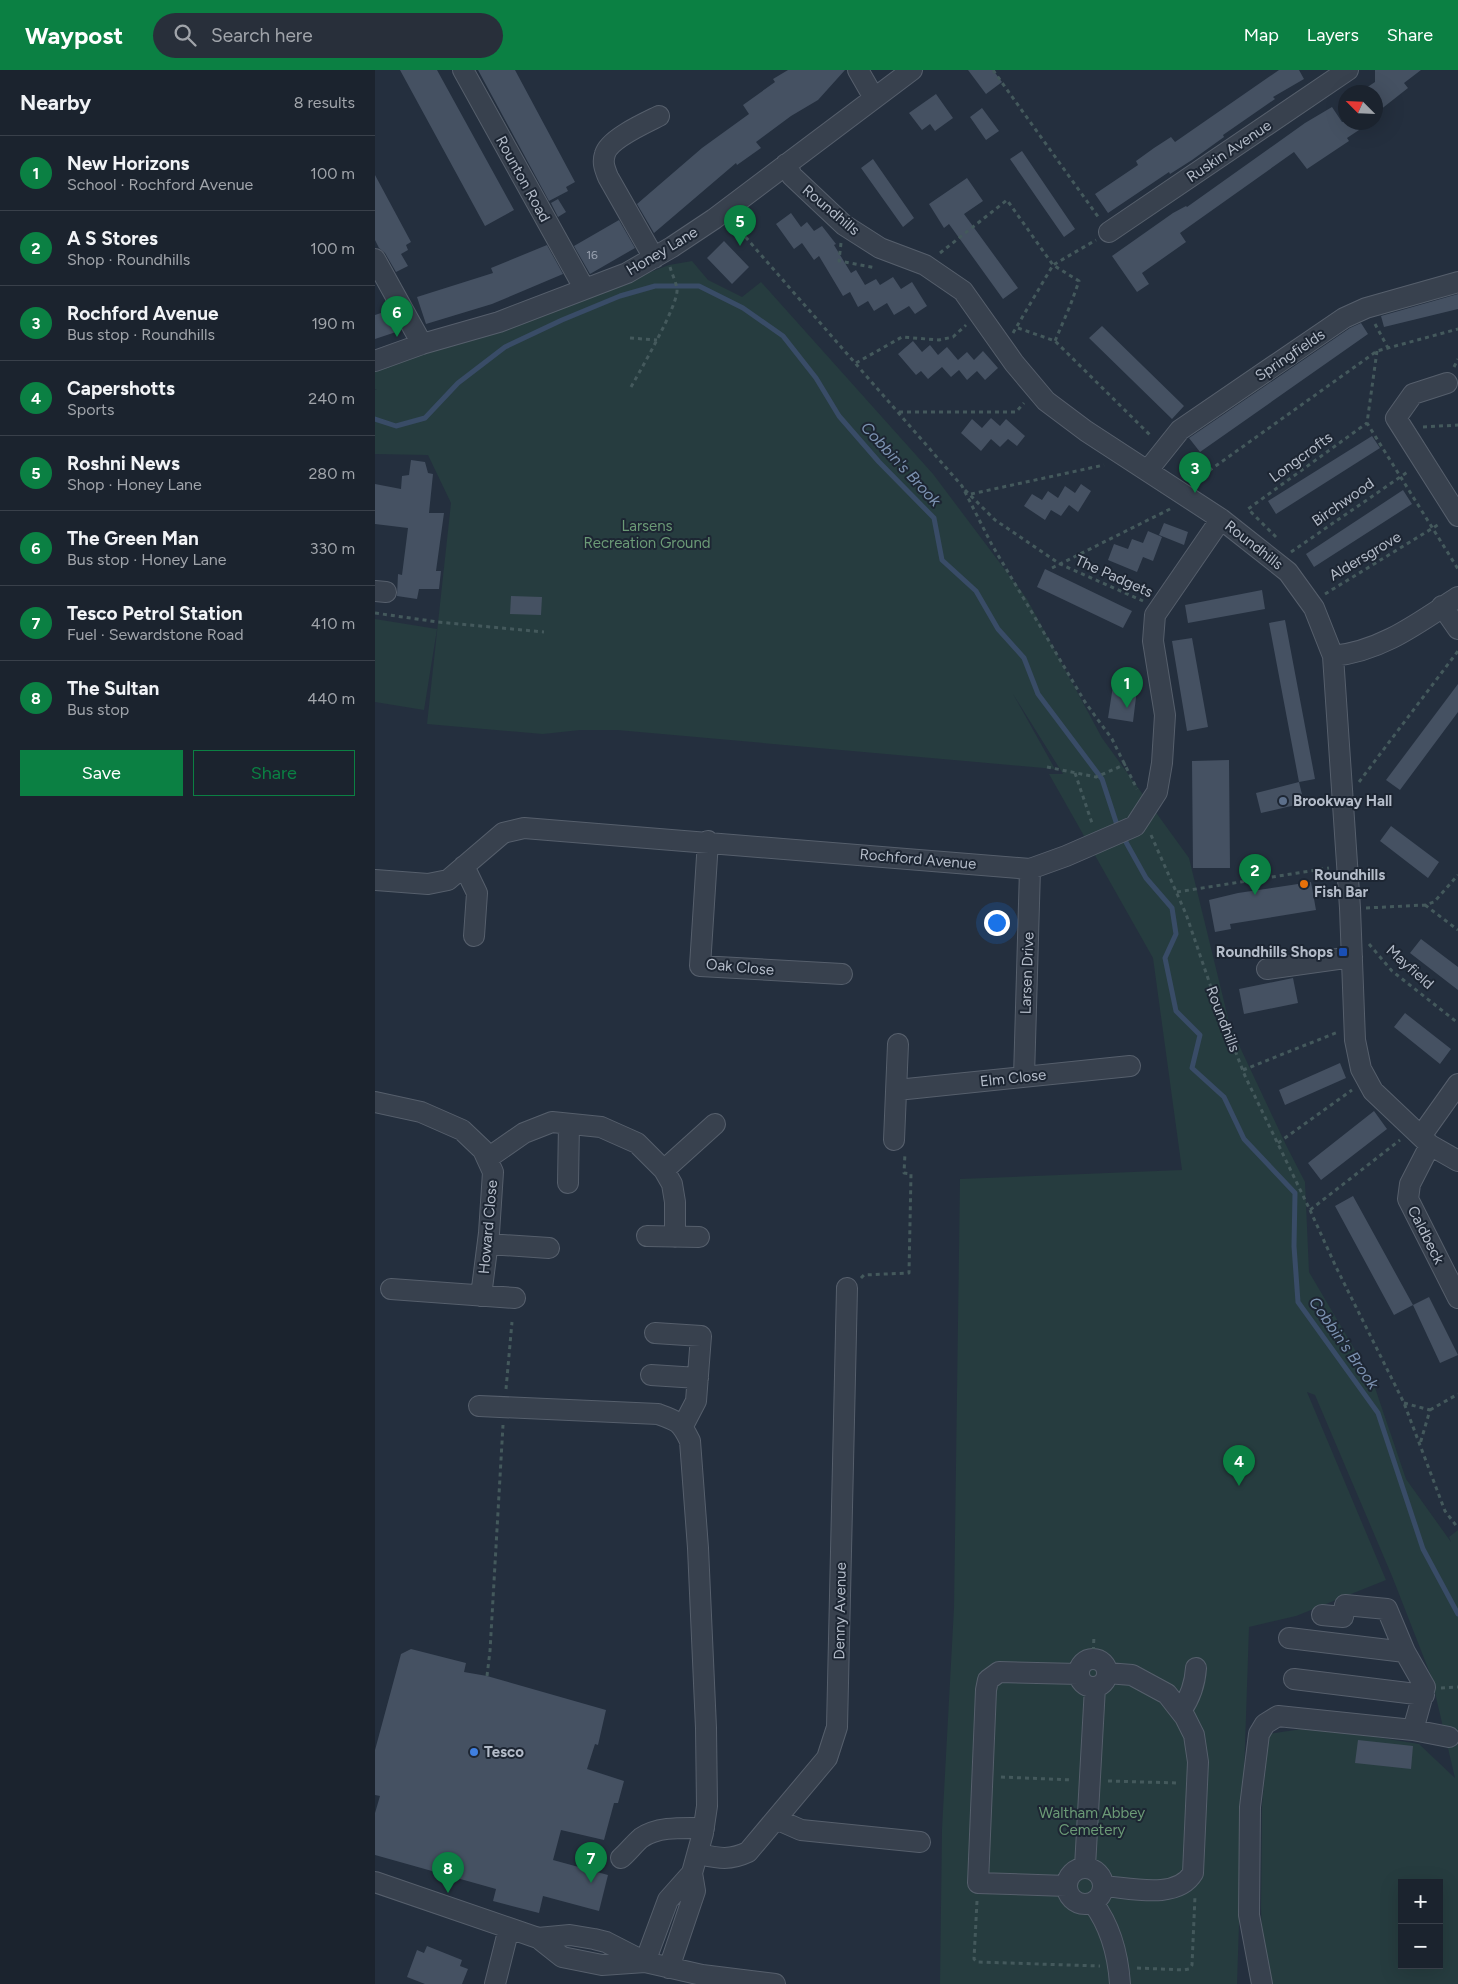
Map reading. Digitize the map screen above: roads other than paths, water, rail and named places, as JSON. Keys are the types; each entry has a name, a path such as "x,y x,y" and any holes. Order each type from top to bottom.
{"street":[{"name":"Rounton Road","path":"463,70 584,288"},
{"path":"858,70 874,98"},
{"name":"Honey Lane","path":"375,361 422,344 499,322 627,273 672,247 723,212 912,70"},
{"name":"Ruskin Avenue","path":"1109,232 1348,70"},
{"path":"654,258 607,178 603,164 605,152 617,140 659,116"},
{"name":"Roundhills","path":"786,164 792,176 844,225 880,248 925,264 963,291 1001,346 1046,402 1086,431 1221,519 1288,572 1310,603 1333,656 1351,916 1355,1040 1361,1069 1373,1091 1422,1137 1458,1161"},
{"path":"375,259 422,344"},
{"name":"Springfields","path":"1148,470 1180,430 1344,318 1366,308 1458,282"},
{"path":"1447,383 1413,394 1396,418 1424,461 1452,518"},
{"name":"Rochford Avenue","path":"375,880 427,884 448,880 503,833 524,828 1030,869 1066,856 1101,841 1142,817 1157,792 1162,763 1165,715 1153,641 1155,616 1221,519"},
{"path":"1333,656 1354,654 1401,635 1450,602 1458,629"},
{"name":"Oak Close","path":"708,842 700,966 842,974"},
{"path":"464,866 477,893 474,936"},
{"name":"Larsen Drive","path":"1024,1077 1030,869"},
{"path":"1267,969 1352,957"},
{"path":"895,1140 898,1044"},
{"name":"Elm Close","path":"897,1090 1130,1066"},
{"name":"Caldbeck","path":"1458,1084 1422,1137 1408,1199 1458,1298"},
{"name":"Howard Close","path":"375,1102 421,1112 462,1130 483,1150 488,1158 493,1172 488,1244 481,1296"},
{"name":"Howard Close","path":"488,1158 524,1133 552,1122 601,1127 637,1143 664,1170 672,1184 675,1202 675,1237"},
{"path":"568,1183 569,1124"},
{"path":"664,1170 715,1124"},
{"path":"647,1236 699,1237"},
{"path":"488,1244 549,1248"},
{"name":"Denny Avenue","path":"698,1854 736,1858 748,1852 827,1758 837,1727 847,1288"},
{"name":"Howard Close","path":"391,1289 515,1298"},
{"path":"655,1334 701,1336 696,1401 683,1426"},
{"path":"651,1374 698,1378"},
{"path":"479,1406 658,1414 672,1419 683,1426 690,1441 698,1548 707,1806 704,1828 692,1873 668,1900 645,1962"},
{"path":"1322,1615 1343,1617 1345,1605 1387,1609 1405,1652 1425,1687 1413,1730"},
{"path":"1289,1638 1405,1652"},
{"path":"1181,1711 1196,1679 1196,1668"},
{"path":"1067,1886 978,1882 986,1690 988,1680 993,1674 1006,1670 1079,1674 1086,1685 1098,1673 1132,1675 1167,1694 1181,1711 1194,1735 1198,1762 1193,1873 1183,1885 1165,1890 1104,1886"},
{"path":"1085,1867 1098,1673"},
{"path":"1294,1679 1424,1695"},
{"path":"1262,1984 1249,1914 1250,1807 1259,1734 1265,1724 1278,1716 1413,1730 1449,1737"},
{"path":"776,1819 801,1830 920,1842"},
{"path":"621,1858 641,1838 653,1832 678,1828 704,1828"},
{"path":"1085,1867 1091,1868 1101,1875 1104,1886 1100,1897 1093,1903 1083,1904 1077,1903 1069,1894 1067,1886 1070,1876 1074,1871 1085,1867"},
{"path":"669,1968 695,1891 692,1873"},
{"path":"375,1882 538,1938 570,1935 606,1942 645,1962 669,1968 726,1981 775,1984"},
{"path":"1093,1903 1108,1925 1120,1975"},
{"path":"495,1984 509,1928"}],"waterway":[{"name":"Cobbin's Brook","path":"375,419 396,426 425,418 458,383 505,347 562,320 620,296 655,286 699,286 743,308 783,336 816,378 839,416 879,462 934,518 942,560 976,591 998,629 1024,658 1038,694 1102,779 1118,828"},
{"name":"Cobbin's Brook","path":"1122,835 1146,878 1172,908 1176,934 1165,958 1176,1011 1200,1035 1192,1068 1224,1097 1244,1139 1295,1193 1294,1246 1298,1302 1378,1413 1423,1549 1458,1614"}],"place":[{"name":"Roshni News","path":"740,246"},
{"name":"The Green Man","path":"397,337"},
{"name":"Rochford Avenue","path":"1195,493"},
{"name":"New Horizons","path":"1127,708"},
{"name":"Brookway Hall","path":"1283,801"},
{"name":"Roundhills Fish Bar","path":"1304,884"},
{"name":"A S Stores","path":"1255,895"},
{"name":"Roundhills Shops","path":"1343,952"},
{"name":"Capershotts","path":"1239,1486"},
{"name":"Tesco","path":"474,1752"},
{"name":"Tesco Petrol Station","path":"591,1883"},
{"name":"The Sultan","path":"448,1893"}],"park label":[{"name":"Larsens Recreation Ground","path":"647,534"},
{"name":"Waltham Abbey Cemetery","path":"1092,1822"}]}
